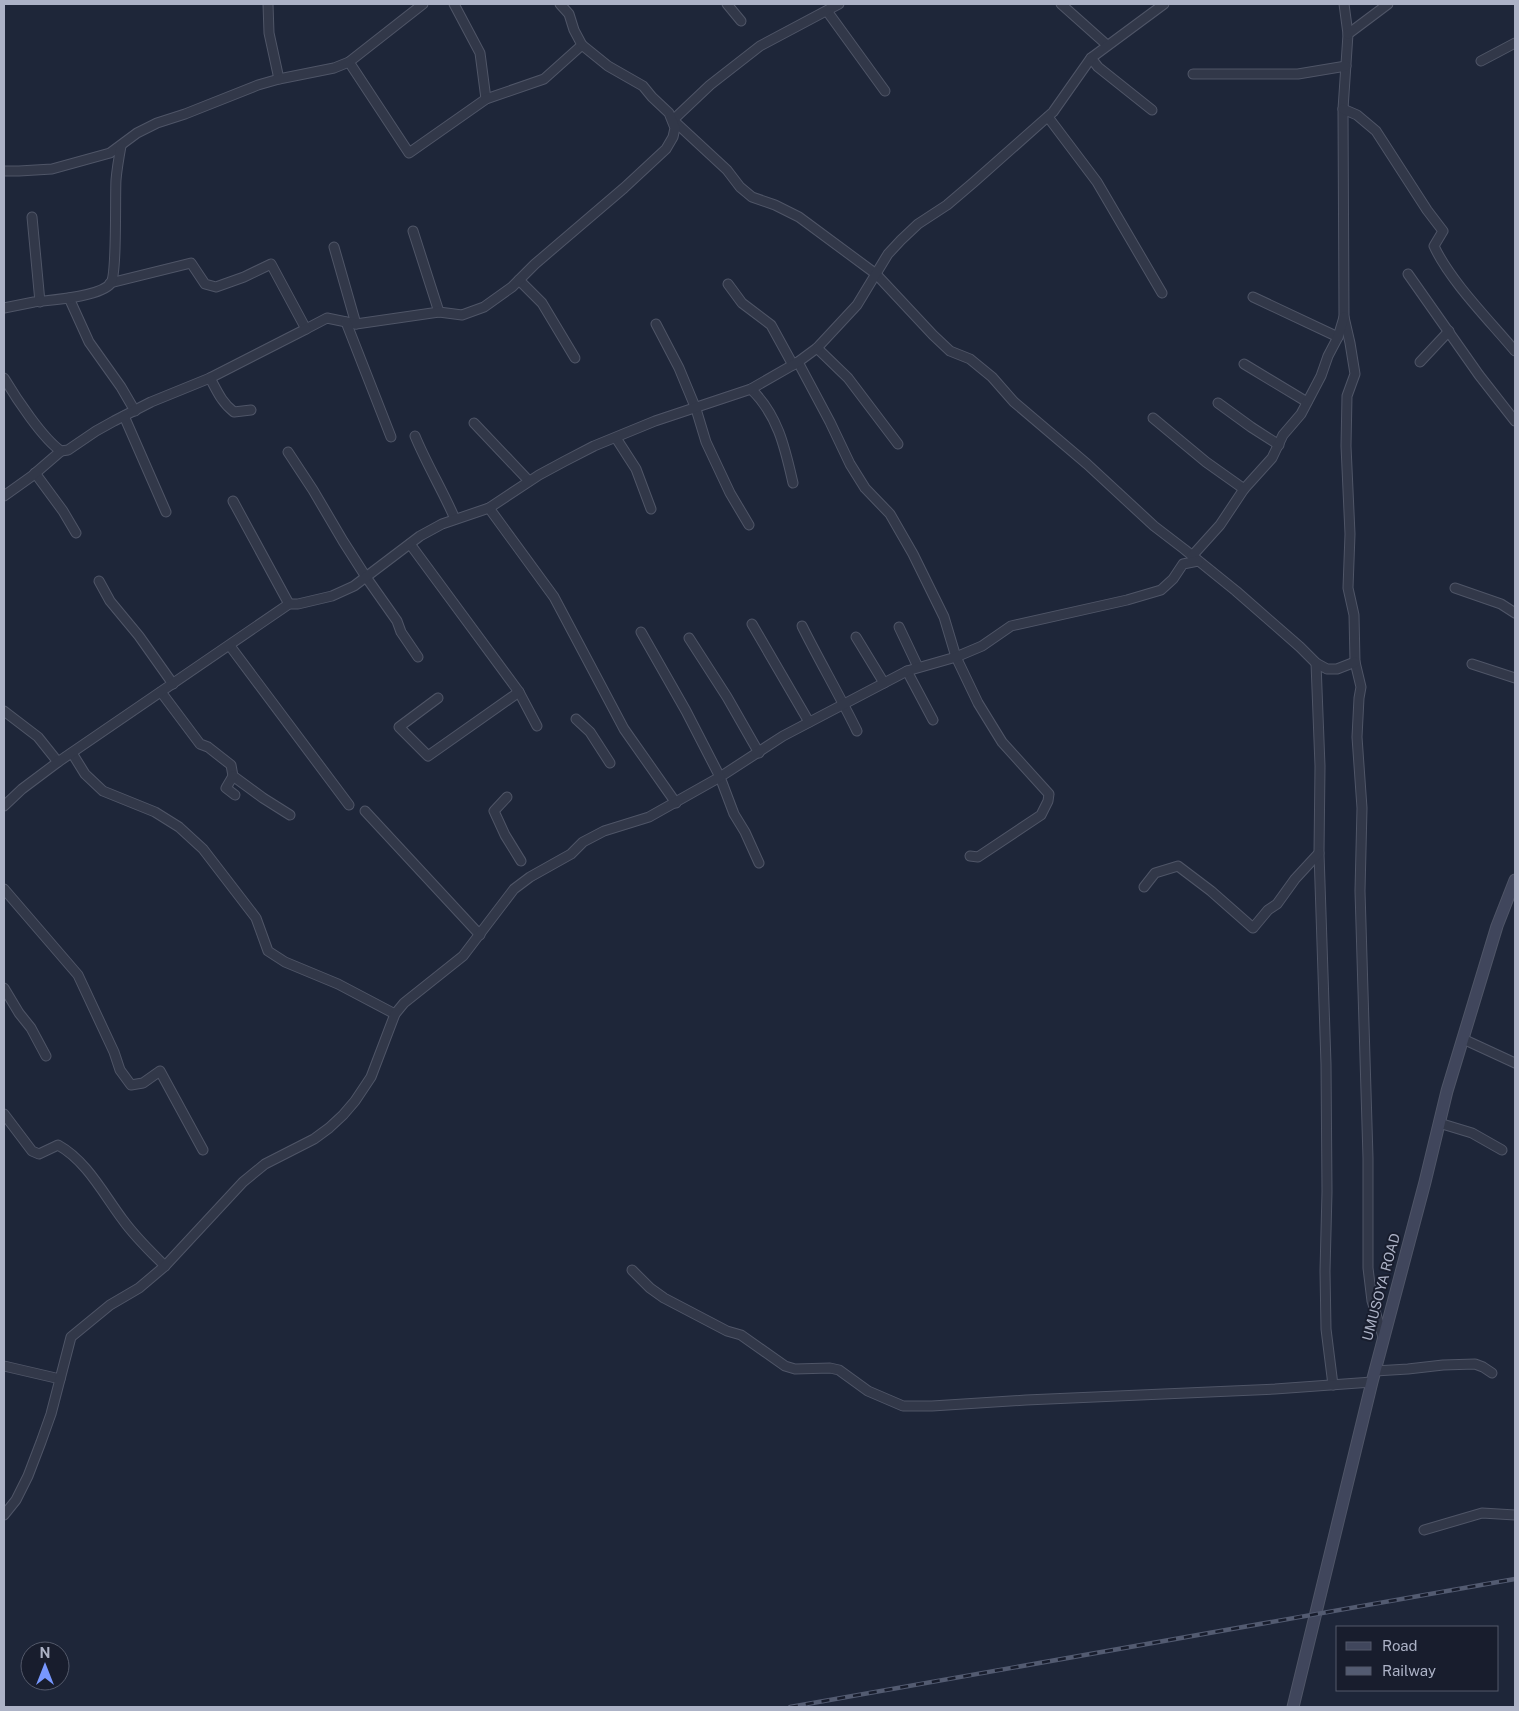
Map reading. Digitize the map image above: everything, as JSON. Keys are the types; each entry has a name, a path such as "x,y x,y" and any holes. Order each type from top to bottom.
{"main road":[{"name":"UMUSOYA ROAD","path":"1293,1707 1373,1376 1439,1123 1496,930 1515,880"}],"street":[{"path":"268,4 269,33 279,79"},
{"path":"4,170 52,169 110,154 137,133 157,123 279,79 334,68 349,62 423,4"},
{"path":"454,4 480,53 486,99"},
{"path":"4,496 36,473 61,451 68,450 96,431 134,411 210,378 327,318 356,324 439,312 462,315 484,307 512,287 535,264 624,188 666,149 673,137 675,128 673,120 669,113 643,86 608,66 582,44 574,30 569,14 560,4"},
{"path":"727,4 741,21"},
{"path":"673,120 710,85 760,46 839,4"},
{"path":"1061,4 1107,45"},
{"path":"4,806 22,789 72,752 289,604 298,604 332,596 354,586 420,536 442,524 489,508 572,457 655,422 751,389 796,364 817,348 857,305 888,254 901,240 918,224 974,182 1048,117 1066,95 1091,58 1164,4"},
{"path":"1344,4 1348,34 1343,109 1344,317 1355,374 1348,396 1346,446 1350,534 1348,588 1354,616 1355,662 1362,687 1359,698 1357,737 1362,808 1360,890 1368,1158 1368,1268 1372,1300 1383,1337"},
{"path":"1348,34 1388,4"},
{"path":"827,11 885,91"},
{"path":"1481,62 1515,43"},
{"path":"349,62 410,153 486,99 544,79 582,44"},
{"path":"1091,58 1098,67 1152,110"},
{"path":"1193,74 1298,74 1346,66"},
{"path":"1343,109 1357,115 1376,131 1427,210 1443,231 1434,246 1440,259 1515,352"},
{"path":"1048,117 1097,182 1162,293"},
{"path":"673,120 727,170 740,188 752,197 776,205 798,217 876,274 950,351 970,359 992,377 1014,402 1087,464 1154,526 1195,558 1300,647 1316,663 1327,669 1337,670 1355,662"},
{"path":"110,283 114,268 116,179 121,146"},
{"path":"32,217 40,302"},
{"path":"413,232 439,312"},
{"path":"334,248 356,324"},
{"path":"4,308 69,298 100,290 110,283 191,263 205,284 216,287 244,277 271,264 306,329"},
{"path":"1408,274 1479,375 1515,421"},
{"path":"519,280 542,303 575,358"},
{"path":"728,284 742,303 771,325 796,364 830,422 850,464 865,488 890,514 913,554 944,617 956,657 978,702 1002,742 1049,794 1048,801 1040,815 978,857 970,856"},
{"path":"1253,297 1338,337"},
{"path":"69,298 90,342 121,386 134,411"},
{"path":"4,1515 16,1500 28,1476 51,1414 71,1337 110,1305 139,1288 165,1266 243,1182 265,1164 314,1139 343,1115 371,1077 395,1014 404,1003 447,971 463,956 514,889 530,877 571,854 583,842 604,831 649,817 676,803 759,753 783,736 907,671 956,657 982,646 1011,626 1127,600 1161,590 1173,579 1183,564 1195,558 1244,489 1272,458 1283,435 1301,414 1321,376 1328,356 1338,337 1344,317"},
{"path":"346,322 391,437"},
{"path":"656,324 679,368 696,409 706,442 730,493 749,524"},
{"path":"1420,362 1449,331"},
{"path":"817,348 848,378 898,444"},
{"path":"1244,364 1307,402"},
{"path":"4,378 35,423 55,447 61,451"},
{"path":"210,378 227,406 234,412 251,410"},
{"path":"751,389 763,400 773,416 793,483"},
{"path":"1218,403 1279,445"},
{"path":"124,416 166,512"},
{"path":"1153,418 1206,462 1244,489"},
{"path":"474,423 529,482"},
{"path":"415,436 425,460 446,496 455,519"},
{"path":"616,438 636,469 651,509"},
{"path":"288,452 366,577 397,620 401,632 418,658"},
{"path":"36,473 76,533"},
{"path":"233,501 289,604"},
{"path":"489,508 554,596 624,729 676,803"},
{"path":"410,544 519,692 537,726"},
{"path":"99,582 110,601 139,636 173,684"},
{"path":"1455,588 1501,604 1515,613"},
{"path":"752,624 810,722"},
{"path":"802,626 857,731"},
{"path":"899,626 918,667"},
{"path":"641,632 686,711 720,777 734,814 745,832 759,863"},
{"path":"856,637 884,683"},
{"path":"689,638 727,697 759,753"},
{"path":"230,646 349,805"},
{"path":"1316,663 1320,766 1319,853 1326,1064 1326,1329 1333,1384"},
{"path":"1472,664 1515,678"},
{"path":"907,671 932,720"},
{"path":"161,692 200,744 208,747 231,765 233,776 226,788 235,795"},
{"path":"438,698 399,727 428,756 519,692"},
{"path":"4,711 38,737 58,762"},
{"path":"576,719 590,732 610,764"},
{"path":"72,752 85,774 103,791 155,812 179,827 202,849 256,918 268,952 285,962 338,984 395,1014"},
{"path":"233,776 263,798 290,814"},
{"path":"507,797 494,811 505,835 521,861"},
{"path":"365,811 480,935"},
{"path":"1144,887 1156,873 1178,866 1211,891 1253,928 1268,910 1277,904 1295,879 1319,853"},
{"path":"4,889 78,976 114,1052 120,1070 131,1085 143,1083 160,1071 203,1150"},
{"path":"4,988 19,1013 31,1028 46,1056"},
{"path":"1463,1039 1515,1063"},
{"path":"4,1114 32,1151 39,1154 58,1146 71,1152 104,1192 142,1244 165,1266"},
{"path":"1439,1123 1472,1133 1502,1150"},
{"path":"632,1270 650,1288 664,1298 727,1331 741,1334 785,1366 795,1369 830,1368 839,1370 863,1388 903,1406 1275,1390 1333,1384 1408,1369 1443,1365 1475,1364 1492,1373"},
{"path":"4,1366 60,1379"},
{"path":"1424,1530 1482,1513 1515,1514"}],"railway":[{"path":"790,1707 1515,1579"}]}
